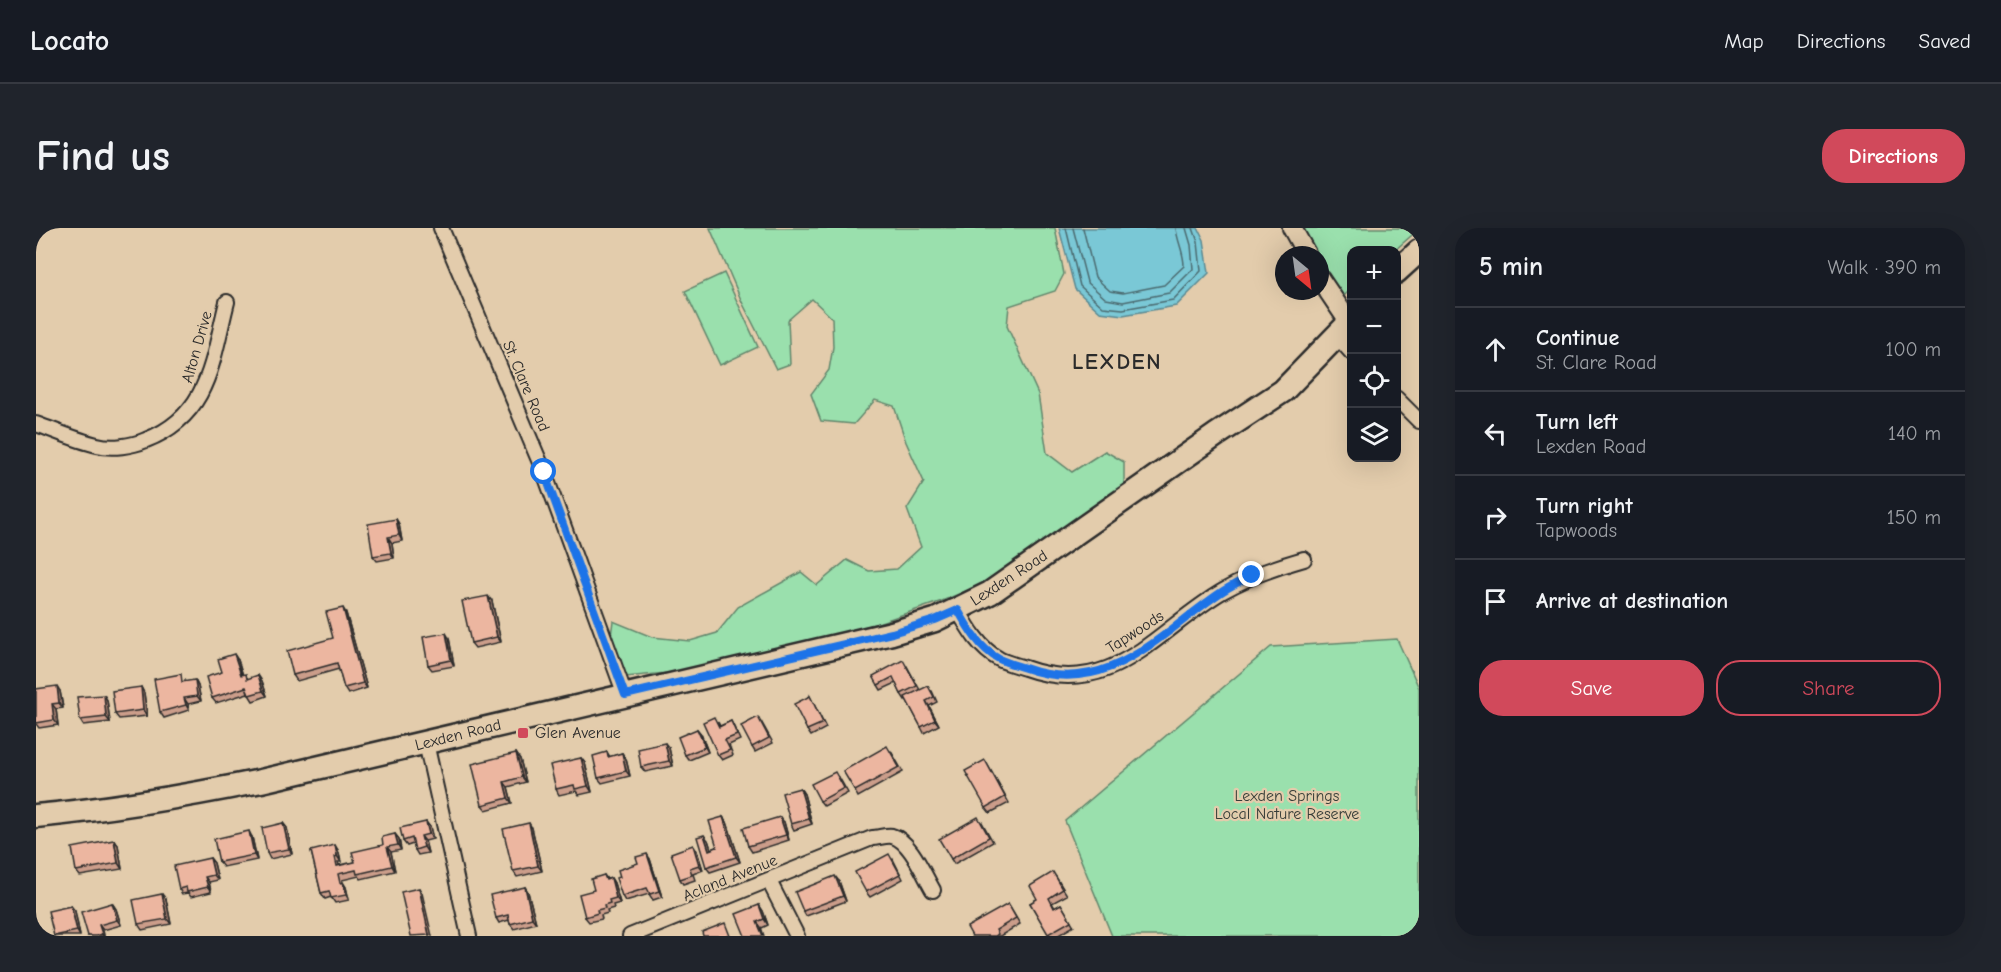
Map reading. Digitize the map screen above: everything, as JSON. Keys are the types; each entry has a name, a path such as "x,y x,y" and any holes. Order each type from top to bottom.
{"main road":[{"path":"1401,267 1419,251"},
{"name":"Lexden Road","path":"36,816 179,798 273,778 892,633 935,620 990,593 1216,435 1283,391 1346,326"}],"street":[{"name":"St. Clare Road","path":"441,228 544,472 625,695"},
{"path":"1292,228 1302,246"},
{"path":"1329,295 1346,326"},
{"name":"Alton Drive","path":"36,424 99,446 121,447 163,434 180,422 193,408 204,388 227,302"},
{"path":"1401,403 1419,421"},
{"name":"Tapwoods","path":"958,610 973,636 997,658 1043,675 1083,675 1112,668 1141,651 1221,591 1252,575 1304,559"},
{"path":"426,743 469,936"},
{"name":"Acland Avenue","path":"630,936 872,838 890,836 902,840 933,890"},
{"path":"769,881 797,936"}],"green space":[{"path":"710,228 1055,228 1064,274 1055,291 1009,306 1007,326 1038,394 1047,453 1072,472 1105,451 1124,462 1124,487 1009,573 942,601 875,624 784,648 677,672 625,677 610,644 613,621 652,637 690,641 717,633 738,607 801,572 817,585 847,560 869,571 897,569 921,547 907,509 924,482 906,442 894,406 875,400 854,424 821,421 811,394 829,370 833,347 832,318 812,299 788,320 790,364 776,369 742,302"},
{"path":"1297,228 1419,228 1400,246 1347,246 1347,293 1345,295 1339,293 1329,284 1329,246 1308,246"},
{"path":"724,273 758,347 720,365 685,291"},
{"name":"Lexden Springs Local Nature Reserve","path":"1397,639 1419,688 1419,936 1112,936 1065,821 1271,647"}],"water":[{"path":"1059,228 1198,228 1204,240 1209,273 1176,306 1123,315 1100,312 1075,289"}],"building":[{"path":"396,519 399,535 388,537 391,553 373,556 368,524"},
{"path":"488,596 497,637 471,643 462,601"},
{"path":"343,608 363,683 344,688 337,663 293,675 287,651 333,638 326,612"},
{"path":"446,633 451,660 428,665 423,637"},
{"path":"234,654 241,675 246,674 247,679 258,675 263,691 249,695 246,687 212,698 206,677 222,672 218,659"},
{"path":"903,660 917,686 901,694 893,677 878,685 873,676"},
{"path":"181,674 182,682 195,680 197,696 184,698 186,705 160,712 154,679"},
{"path":"57,686 59,703 52,704 54,720 36,723 36,689"},
{"path":"928,686 934,697 926,701 935,720 921,727 905,697"},
{"path":"141,687 143,710 115,714 112,691"},
{"path":"104,695 106,717 80,720 77,697"},
{"path":"810,696 823,723 807,730 794,704"},
{"path":"714,717 719,727 731,721 737,735 725,740 730,750 718,755 703,722"},
{"path":"758,717 769,738 752,747 741,726"},
{"path":"697,729 705,747 685,755 678,737"},
{"path":"665,743 669,761 641,767 638,749"},
{"path":"887,746 899,767 855,791 843,771"},
{"path":"607,752 608,757 622,753 626,771 598,778 593,756"},
{"path":"516,753 522,777 504,782 508,798 482,805 472,764"},
{"path":"581,758 588,786 575,789 574,785 556,789 550,765"},
{"path":"985,760 1005,797 986,808 965,771"},
{"path":"835,772 844,788 820,801 811,784"},
{"path":"800,788 809,819 791,824 782,793"},
{"path":"723,817 736,857 706,867 697,837 704,835 709,850 717,847 709,821"},
{"path":"780,817 786,835 748,846 743,828"},
{"path":"978,817 989,837 951,859 939,839"},
{"path":"426,822 429,834 421,836 424,847 415,850 412,838 403,841 400,828"},
{"path":"283,823 289,849 267,853 262,828"},
{"path":"529,823 538,866 513,871 503,829"},
{"path":"249,831 254,855 219,862 214,839"},
{"path":"395,834 398,845 387,847 392,866 357,874 356,870 338,874 340,883 343,882 346,895 331,898 329,891 321,893 311,851 335,845 337,866 355,862 352,852 383,845 382,837"},
{"path":"114,840 118,863 76,871 72,848"},
{"path":"693,845 699,865 690,868 692,875 680,879 671,853"},
{"path":"647,854 659,891 650,894 647,888 622,896 616,878 620,877 618,870 638,863 636,857"},
{"path":"889,854 900,874 866,892 855,872"},
{"path":"210,858 214,875 205,877 208,887 187,892 186,887 179,889 174,866"},
{"path":"1053,872 1063,889 1049,898 1054,908 1061,904 1071,921 1048,934 1030,903 1037,899 1030,886"},
{"path":"604,875 606,880 611,878 616,898 609,900 610,903 604,905 605,908 597,910 598,913 585,917 579,894 594,890 591,879"},
{"path":"835,876 843,896 803,911 795,892"},
{"path":"525,887 532,918 510,924 508,915 496,918 490,895"},
{"path":"419,888 429,935 411,936 401,892"},
{"path":"162,894 167,919 138,924 133,900"},
{"path":"112,903 117,920 99,925 102,934 88,936 81,912"},
{"path":"1008,904 1016,918 996,930 998,934 972,936 967,927"},
{"path":"759,905 764,919 757,922 763,936 745,936 736,914"},
{"path":"71,906 77,931 54,936 48,911"},
{"path":"725,923 730,936 703,936 702,932"}],"place":[{"name":"Glen Avenue","path":"523,733"}],"district":[{"name":"LEXDEN","path":"1117,362"}],"route":[{"path":"544,472 625,695 892,633 935,620 958,610 973,636 997,658 1043,675 1083,675 1112,668 1141,651 1221,591 1252,575"}]}
